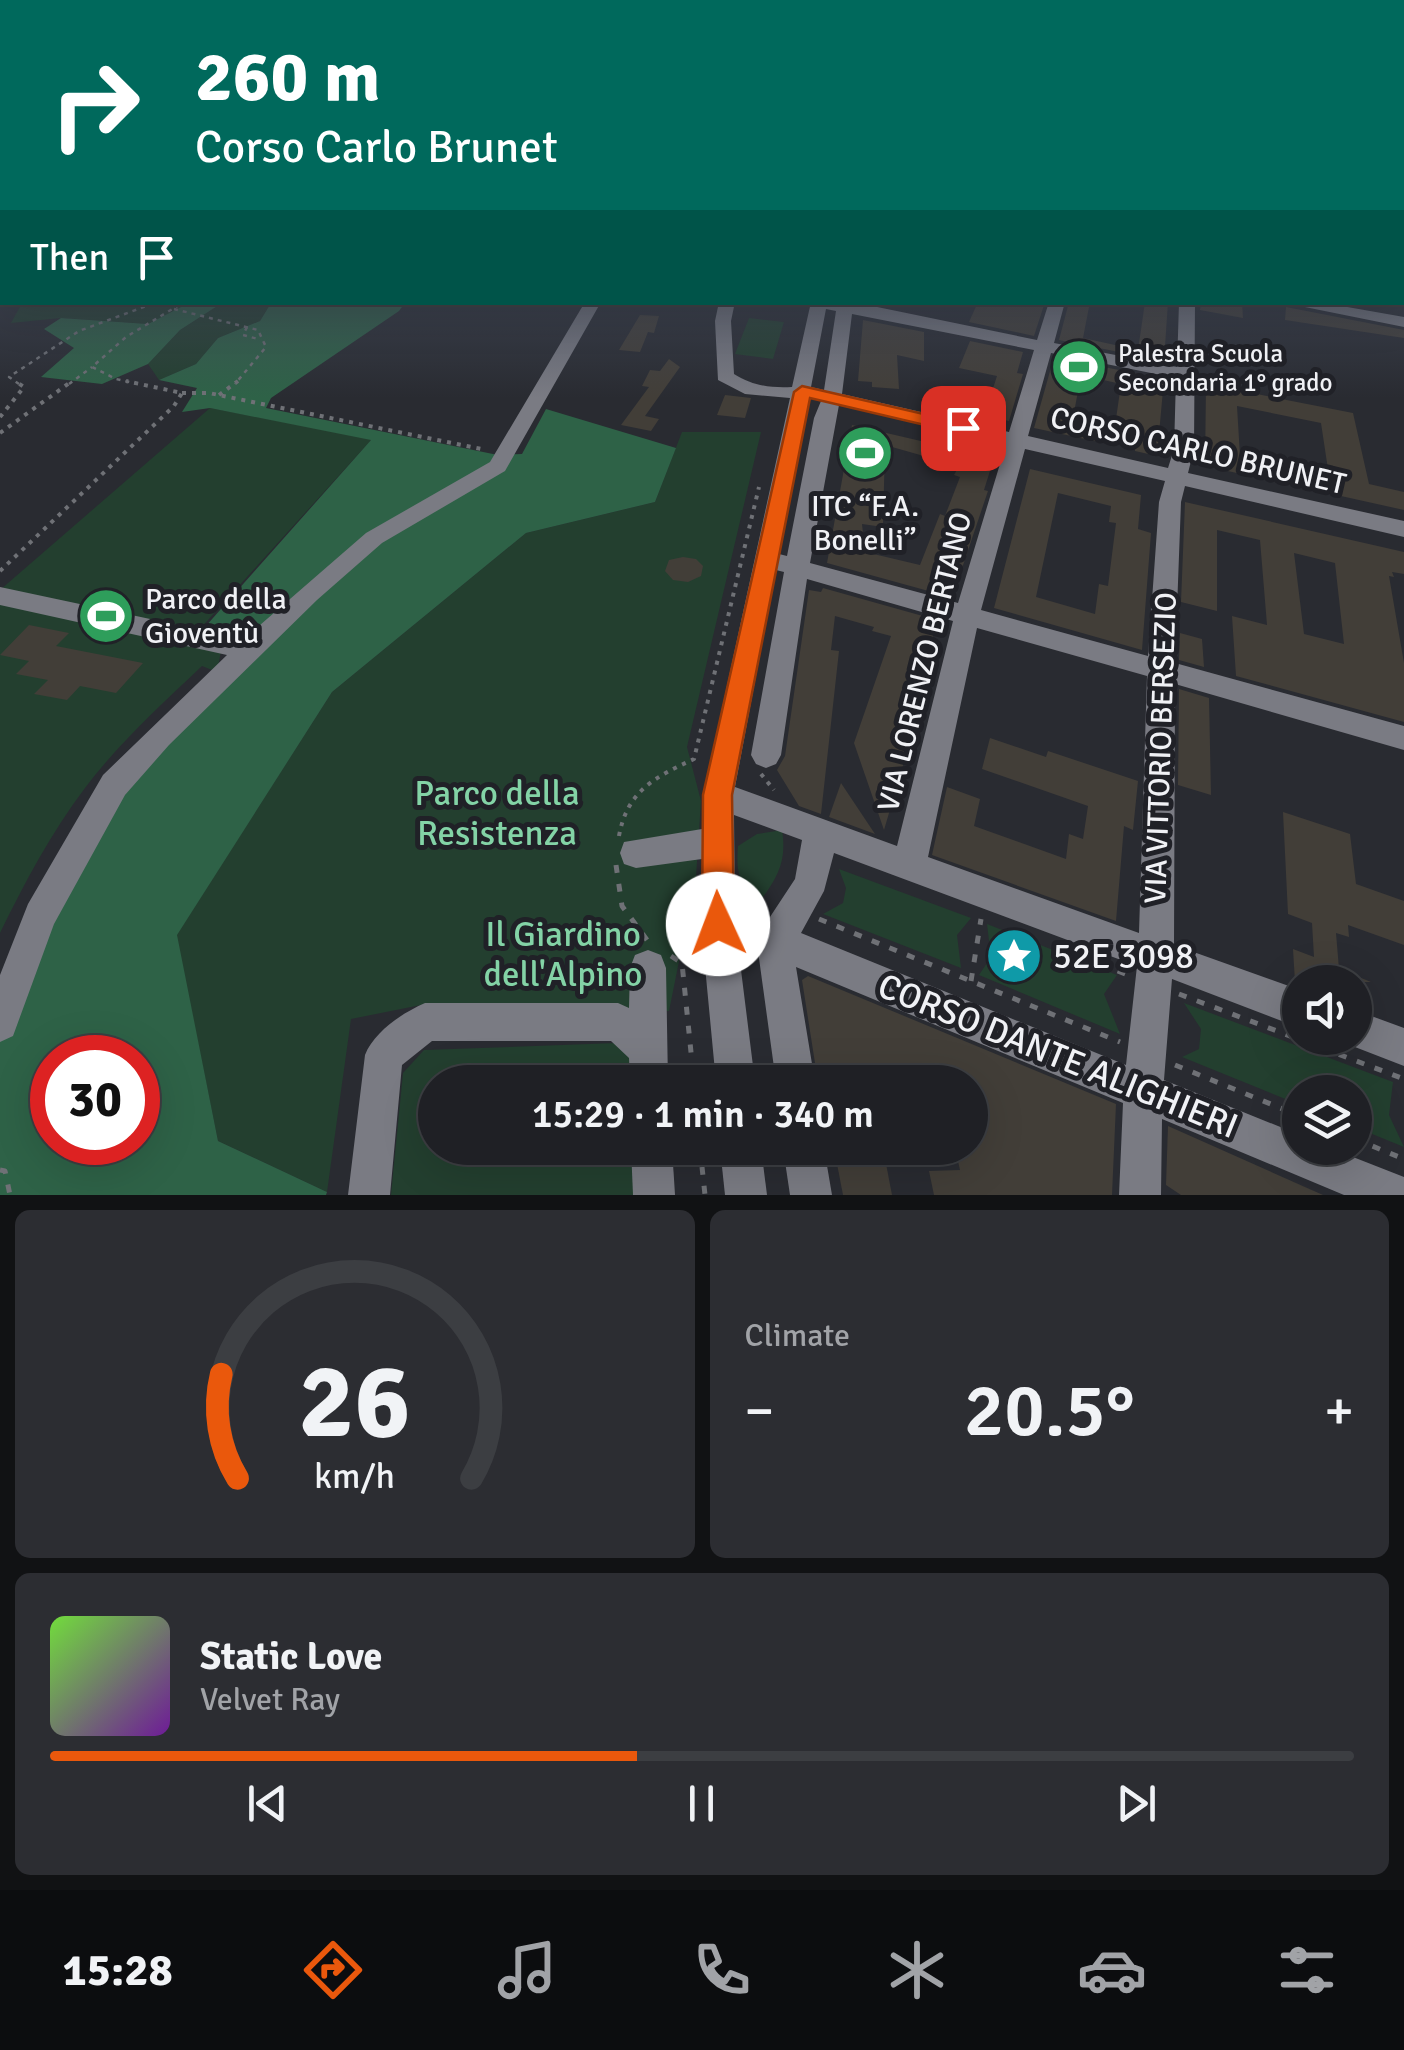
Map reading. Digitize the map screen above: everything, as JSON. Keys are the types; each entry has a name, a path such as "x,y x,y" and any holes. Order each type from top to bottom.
{"street":[{"path":"0,1023 40,916 114,785 250,650 374,538 489,474 508,455 591,305"},
{"name":"CORSO CARLO BRUNET","path":"726,305 722,321 725,376 747,388 832,398 1404,528"},
{"path":"732,1065 718,924 718,795 819,305"},
{"path":"766,755 824,418 832,398 845,305"},
{"path":"850,305 1185,374"},
{"name":"VIA LORENZO BERTANO","path":"909,866 968,614 1056,305"},
{"name":"VIA VITTORIO BERSEZIO","path":"1140,1195 1154,970 1170,502 1184,449 1188,305"},
{"path":"1305,305 1404,322"},
{"path":"767,558 1404,738"},
{"path":"0,596 250,650"},
{"path":"718,795 909,866 1154,970 1282,1004"},
{"path":"793,1065 786,926 819,857 818,832"},
{"path":"636,853 715,842"},
{"name":"CORSO DANTE ALIGHIERI","path":"718,924 786,926 1145,1072 1395,1195"},
{"path":"649,1065 658,957"},
{"path":"369,1195 384,1056 424,1022 618,1022 648,1065"},
{"path":"1372,1035 1404,1047"},
{"path":"653,1165 654,1195"},
{"path":"743,1165 746,1195"},
{"path":"807,1165 811,1195"}],"path":[{"path":"0,417 24,387 9,377 25,363 98,319 147,305"},
{"path":"0,433 92,367 112,346 146,321 179,305"},
{"path":"173,309 220,317 227,324 258,330 258,339"},
{"path":"219,395 261,357 266,347 258,339 242,335 247,327"},
{"path":"92,367 116,380 182,393 219,395 508,455"},
{"path":"0,570 154,429 182,393"},
{"path":"692,1065 682,963 658,957 621,908 614,886 622,816 633,791 694,759 763,472"},
{"path":"963,912 998,925"},
{"path":"970,982 981,919"},
{"path":"786,926 970,982 1145,1072 1282,1111"},
{"path":"1084,958 1154,970 1404,1079"},
{"path":"1372,1146 1404,1159"},
{"path":"701,1165 704,1195"},
{"path":"0,1170 5,1170 10,1195"}],"green space":[{"path":"21,305 187,305 148,324 61,318 11,323"},
{"path":"185,305 219,305 180,330 148,364 102,384 41,377 74,348 44,329 61,318 148,324"},
{"path":"219,305 270,305 260,321 218,338 196,364 159,380 148,364 180,330"},
{"path":"270,305 404,305 271,398 266,408 498,455 522,454 546,409 676,448 655,502 526,533 332,692 177,935 218,1141 327,1192 326,1195 0,1195 0,995 56,913 122,790 266,643 205,627 371,440 210,408 182,412 197,388 159,380 196,364 218,338 260,321"},
{"path":"749,318 784,322 773,359 735,354"},
{"name":"Parco della Gioventù","path":"210,408 372,439 189,641 221,651 217,672 202,666 98,771 50,840 0,933 0,590"},
{"name":"Parco della Resistenza","path":"682,432 761,432 687,747 701,801 696,877 669,1011 426,1004 351,1019 327,1192 218,1141 176,935 332,692 526,533 655,502"},
{"path":"782,830 780,868 760,901 740,877 738,846 757,834"},
{"path":"839,869 971,918 957,935 961,968 823,914 843,903 846,888"},
{"path":"987,924 1117,975 1104,994 1120,1034 979,975 991,957"},
{"path":"1184,1003 1282,1040 1282,1055 1322,1055 1393,1082 1389,1115 1404,1147 1372,1134 1372,1075 1282,1075 1282,1098 1182,1057 1199,1049 1201,1029"},
{"path":"617,1043 634,1065 418,1065 418,1165 636,1165 637,1195 391,1195 403,1073 424,1050"}],"building":[{"path":"977,305 1044,305 1034,336 969,322"},
{"path":"1068,305 1089,305 1083,338 1138,350 1145,305 1168,305 1164,361 1059,340"},
{"path":"1201,305 1242,305 1243,318 1200,310"},
{"path":"1286,307 1404,330 1404,338 1285,320"},
{"path":"640,315 659,316 654,333 648,332 640,352 619,350"},
{"path":"863,320 924,332 924,361 897,355 899,389 872,387 872,382 858,381"},
{"path":"970,341 1023,352 1017,373 1023,374 1009,421 992,417 994,412 986,410 997,376 959,368"},
{"path":"1054,357 1164,379 1157,456 1113,440 1121,384 1081,375 1073,418 1102,424 1099,442 1034,428"},
{"path":"669,359 680,367 645,416 659,419 651,431 621,425 649,387 642,386 650,370 660,371"},
{"path":"1206,384 1353,413 1369,484 1404,492 1404,510 1205,466","holes":["1237,406 1321,423 1329,476 1240,456"]},
{"path":"725,395 751,398 745,418 717,415"},
{"path":"852,425 994,458 984,490 988,491 952,598 943,592 827,563","holes":["885,445 959,466 954,475 960,477 945,516 940,514 920,565 865,552 862,524 883,527"]},
{"path":"1030,469 1141,495 1138,529 1151,533 1142,650 994,608","holes":["1058,493 1111,506 1109,522 1116,523 1108,586 1099,584 1095,614 1036,597"]},
{"path":"1185,502 1404,552 1404,574 1392,572 1394,577 1389,576 1404,663 1404,722 1236,676 1232,616 1267,625 1260,540 1217,530 1217,611 1181,602","holes":["1294,553 1335,563 1344,644 1304,634"]},
{"path":"696,559 703,566 701,576 688,582 673,580 665,571 669,560"},
{"path":"823,588 937,620 927,662 933,664 884,830 854,743 891,636 835,616 831,650 839,651 821,814 799,806 777,770 785,756 809,590 821,592"},
{"path":"29,625 69,633 56,646 143,663 116,693 80,686 67,700 34,694 48,680 16,674 29,661 0,655"},
{"path":"1180,633 1202,639 1204,667 1179,660"},
{"path":"1179,689 1209,698 1211,795 1178,785"},
{"path":"990,738 1046,757 1048,751 1138,781 1133,830 1124,826 1116,921 932,855 947,787 980,799 974,826 1066,859 1069,834 1083,839 1088,806 982,769"},
{"path":"841,783 875,834 829,817"},
{"path":"1283,812 1350,834 1356,884 1404,901 1404,945 1348,925 1349,937 1336,933 1339,965 1294,965 1293,949 1314,957 1312,923 1288,914"},
{"path":"808,976 1116,1104 1112,1195 934,1195 929,1171 988,1165 988,1065 815,1065 802,980"},
{"path":"1168,1126 1323,1195 1181,1195 1166,1185"},
{"path":"837,1165 886,1165 892,1195 843,1195"}],"place":[{"name":"Palestra Scuola Secondaria 1° grado","path":"1079,367"},
{"name":"ITC “F.A. Bonelli”","path":"865,453"},
{"name":"Parco della Gioventù","path":"106,616"},
{"name":"52E 3098","path":"1014,956"}],"route":[{"path":"718,924 718,795 802,392 963,428"}],"park label":[{"name":"Il Giardino dell'Alpino","path":"563,954"}]}
